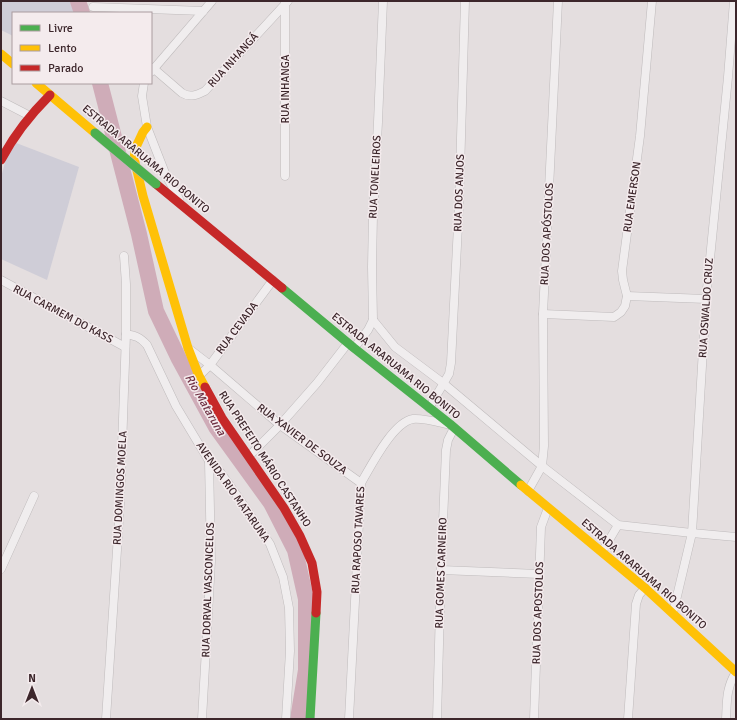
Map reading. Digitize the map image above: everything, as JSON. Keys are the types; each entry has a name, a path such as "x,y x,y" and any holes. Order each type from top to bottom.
{"main road":[{"path":"1,54 12,63"},
{"name":"ESTRADA ARARUAMA RIO BONITO","path":"37,84 351,346 452,426 645,588 736,672"},
{"path":"1,160 18,130 50,95"},
{"name":"RUA PREFEITO MÁRIO CASTANHO","path":"147,127 136,147 134,158 166,278 188,348 199,376 222,418 284,508 300,536 312,564 317,592 310,719"}],"street":[{"path":"152,70 212,1"},
{"name":"RUA TONELEIROS","path":"373,320 373,215 382,1"},
{"name":"RUA DOS ANJOS","path":"429,408 449,374 451,363 459,206 465,1"},
{"name":"RUA DOS APÓSTOLOS","path":"528,491 542,466 544,446 543,314 558,1"},
{"name":"RUA EMERSON","path":"626,296 622,270 640,136 652,1"},
{"name":"RUA OSWALDO CRUZ","path":"673,613 692,534 706,299 734,1"},
{"name":"RUA INHANGÁ","path":"152,70 186,95 192,96 205,91 287,2"},
{"name":"RUA INHANGA","path":"285,176 287,2"},
{"path":"93,7 203,11"},
{"path":"144,84 142,96 147,127 165,173 182,205"},
{"path":"1,101 30,116"},
{"name":"RUA DOMINGOS MOELA","path":"106,719 120,504 126,334 126,284 124,256"},
{"name":"RUA CARMEM DO KASS","path":"1,280 125,347"},
{"name":"RUA CEVADA","path":"199,376 210,365 273,280"},
{"path":"543,314 614,317 621,312 625,306 626,296 706,299"},
{"path":"249,456 280,425 351,346 368,330 373,320 395,346 443,383 542,466 618,525 692,534 736,537"},
{"name":"AVENIDA RIO MATARUNA","path":"126,334 137,337 147,345 176,406 209,460 225,478 270,544 283,577 289,608 290,651 286,719"},
{"name":"RUA XAVIER DE SOUZA","path":"188,348 280,425 361,483"},
{"name":"RUA RAPOSO TAVARES","path":"349,719 361,483 378,454 391,435 402,423 413,419 426,420 452,426"},
{"name":"RUA GOMES CARNEIRO","path":"437,719 446,450 452,426"},
{"name":"RUA DORVAL VASCONCELOS","path":"202,719 210,561 209,460"},
{"path":"1,569 34,496"},
{"name":"RUA DOS APOSTOLOS","path":"534,719 541,527 548,508"},
{"path":"602,552 618,525"},
{"path":"441,570 539,574"},
{"path":"628,719 636,604 639,595 645,588"},
{"path":"726,719 728,691 736,672"}],"shaded area":[{"path":"1,1 81,1 89,12 12,12 12,36 1,30"},
{"path":"11,141 79,167 47,280 1,259 1,177"}],"waterway":[{"name":"Rio Mataruna","path":"78,1 82,12"},
{"name":"Rio Mataruna","path":"100,84 139,234 156,311 179,359 216,427 271,503 295,550 306,599 306,670 298,719"}],"traffic: fast":[{"path":"95,133 156,184"},
{"path":"282,288 354,348 450,424 521,485"},
{"path":"310,719 316,613"}],"traffic: slow":[{"path":"1,54 12,63"},
{"path":"37,84 95,133"},
{"path":"147,127 136,147 134,158 143,196 188,348 205,387"},
{"path":"521,485 645,588 736,672"}],"traffic: jam":[{"path":"1,160 11,142 23,126 50,95"},
{"path":"156,184 282,288"},
{"path":"205,387 222,418 284,508 300,536 312,563 317,592 316,613"}]}
